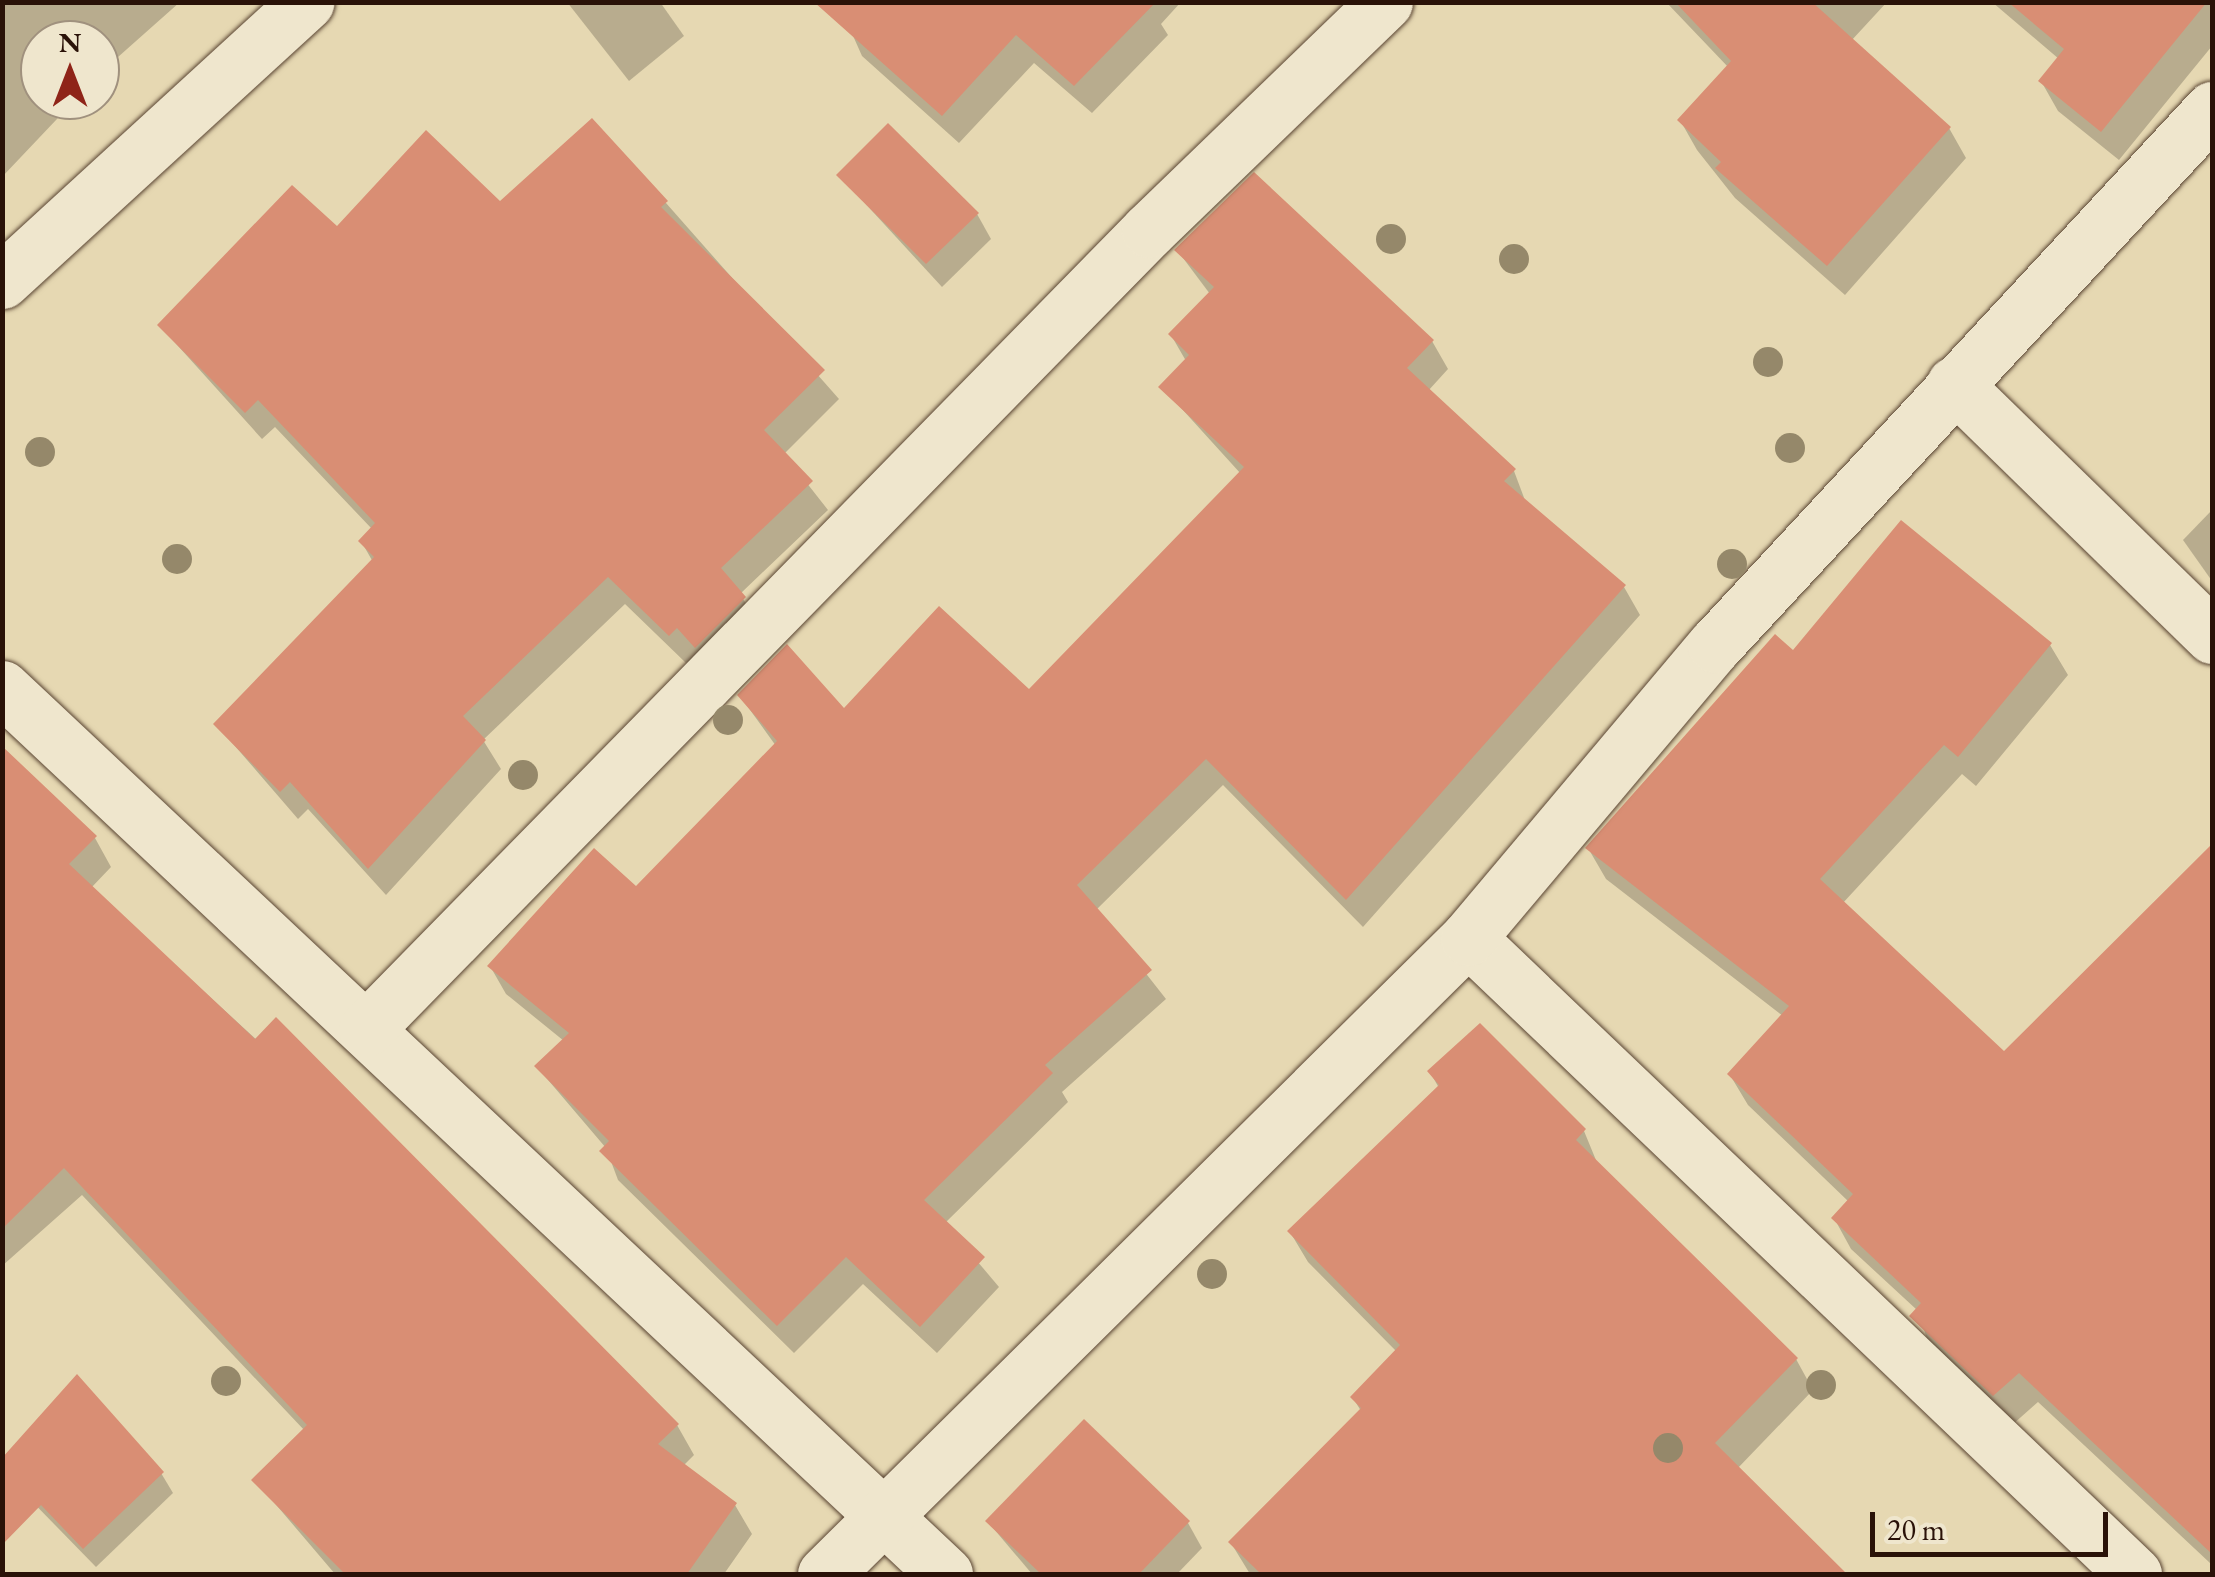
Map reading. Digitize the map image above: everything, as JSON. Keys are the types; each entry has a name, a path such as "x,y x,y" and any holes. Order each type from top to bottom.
{"street":[{"path":"2,281 306,2"},
{"path":"366,1028 1149,230 1385,2"},
{"path":"825,1574 883,1512 1468,938 1715,646 2212,109"},
{"path":"1954,384 2212,636"},
{"path":"2,688 883,1512 944,1574"},
{"path":"1468,938 2134,1574"}],"building":[{"path":"814,2 1156,2 1074,86 1016,35 942,116"},
{"path":"1675,2 1812,2 1951,127 1827,266 1715,168 1721,162 1677,120 1731,61"},
{"path":"2008,2 2207,2 2101,132 2038,81 2064,49"},
{"path":"592,118 668,201 661,207 825,370 764,430 813,481 721,568 746,597 695,648 677,628 669,636 608,577 463,716 486,740 368,869 290,782 280,792 213,724 374,557 358,541 375,523 258,400 245,413 157,325 292,185 337,226 426,130 500,201"},
{"path":"888,123 979,213 926,264 836,175"},
{"path":"1254,172 1434,340 1407,368 1516,469 1504,481 1626,585 1346,900 1206,759 1077,885 1152,970 1045,1065 1053,1073 924,1200 985,1257 920,1327 846,1257 777,1326 599,1151 609,1141 534,1066 569,1033 487,966 594,848 636,886 777,741 737,695 787,644 844,708 939,606 1029,689 1244,467 1158,387 1189,355 1168,334 1214,287 1174,250"},
{"path":"1901,520 2052,643 1958,757 1944,745 1820,879 2004,1051 2212,844 2212,1554 2019,1373 1993,1396 1909,1316 1921,1303 1831,1218 1853,1194 1727,1074 1789,1006 1585,848 1775,634 1793,650"},
{"path":"2,746 97,836 69,864 255,1039 276,1017 679,1424 658,1444 737,1503 687,1574 345,1574 251,1480 307,1425 64,1168 2,1229"},
{"path":"1480,1023 1586,1129 1576,1140 1798,1358 1715,1443 1847,1574 1261,1574 1228,1542 1361,1408 1350,1397 1400,1345 1287,1231 1439,1085 1427,1071"},
{"path":"77,1374 164,1472 83,1549 41,1505 2,1545 2,1458"},
{"path":"1084,1419 1190,1521 1139,1574 1041,1574 985,1521"}]}
